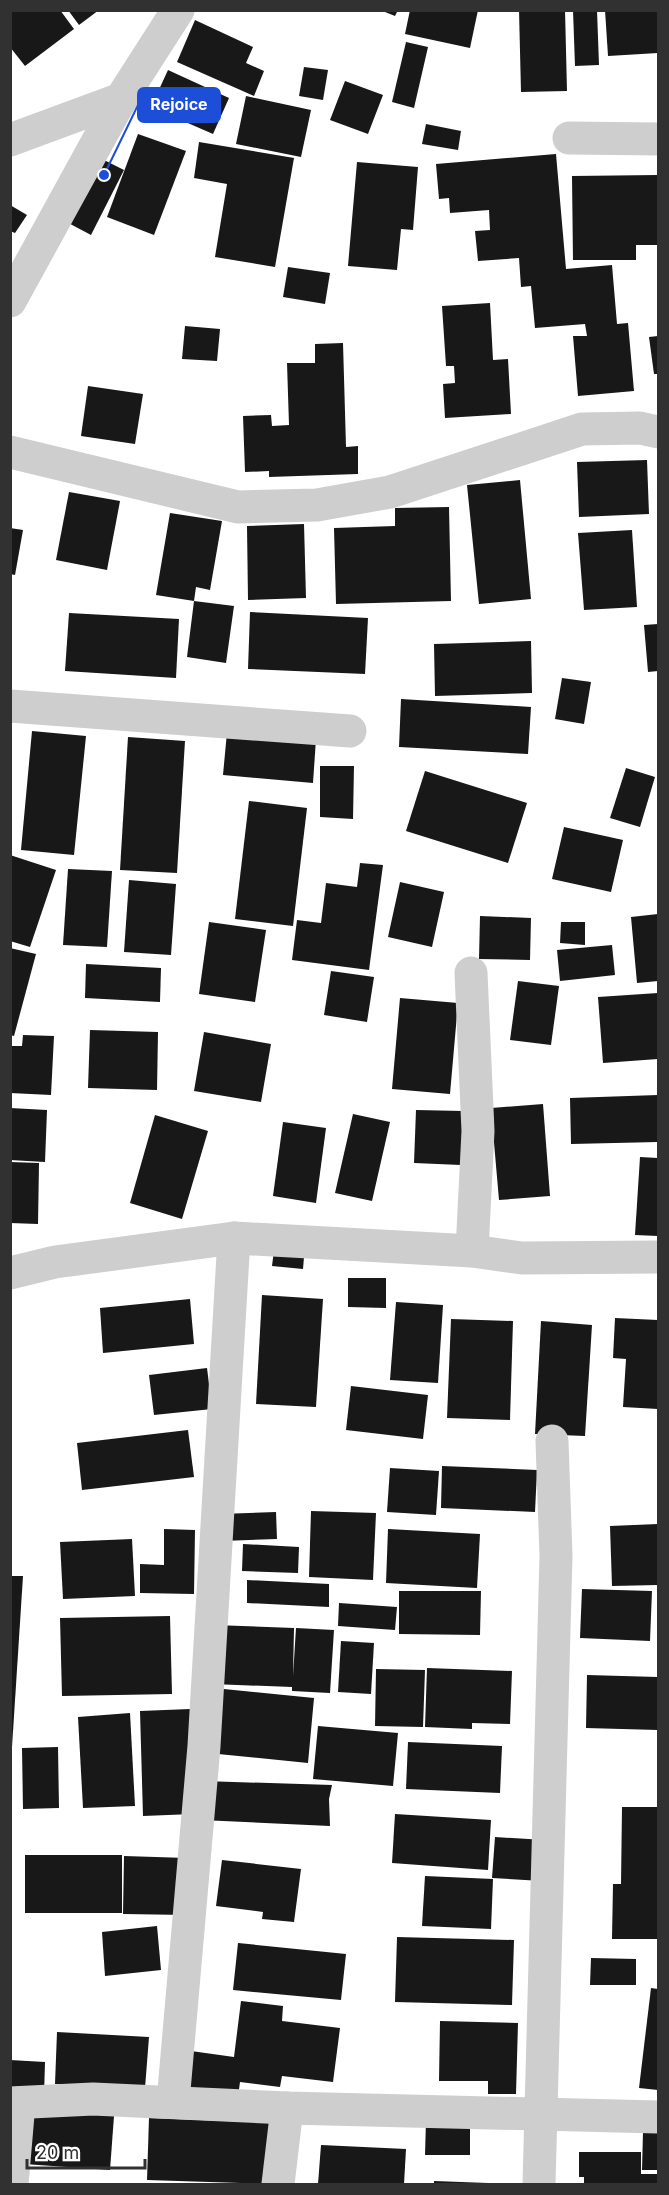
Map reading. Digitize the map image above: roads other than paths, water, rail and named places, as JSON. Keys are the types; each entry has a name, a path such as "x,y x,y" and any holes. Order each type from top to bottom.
{"street":[{"path":"10,301 121,99 178,10"},
{"path":"10,140 121,99"},
{"path":"569,138 658,140"},
{"path":"10,452 238,507 317,506 390,492 582,429 639,428 658,432"},
{"path":"10,706 350,731"},
{"path":"471,973 478,1131 472,1251"},
{"path":"173,2102 204,1746 234,1238"},
{"path":"10,1273 54,1262 234,1238 472,1251 522,1258 658,1257"},
{"path":"539,2184 543,2114 556,1556 552,1441"},
{"path":"12,2184 15,2103 93,2099 287,2108 658,2117"},
{"path":"278,2184 287,2108"}],"place":[{"name":"Rejoice","path":"104,175"}]}
